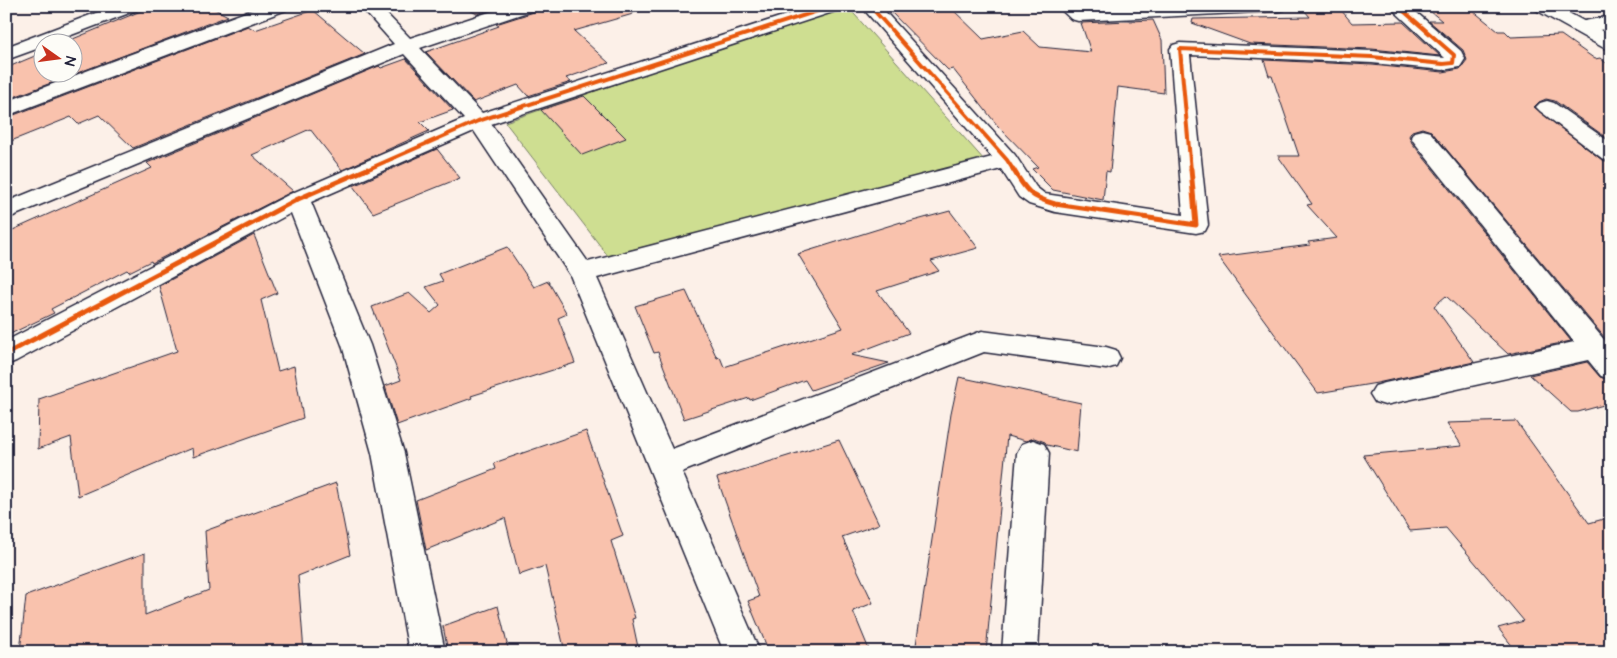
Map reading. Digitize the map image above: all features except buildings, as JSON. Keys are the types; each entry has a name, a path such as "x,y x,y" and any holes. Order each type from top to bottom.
{"street":[{"path":"6,54 131,6"},
{"path":"6,110 122,64 280,6"},
{"path":"370,6 478,121 582,273 742,652"},
{"path":"6,212 407,46 527,6"},
{"path":"6,354 298,199 478,121 833,6"},
{"path":"870,6 1007,160 1022,186 1037,199 1055,204 1196,225 1180,49 1372,57 1443,64 1453,63 1456,59 1454,54 1398,6"},
{"path":"1066,6 1078,15 1278,6"},
{"path":"1542,6 1611,44"},
{"path":"1581,27 1611,22"},
{"path":"1547,107 1611,154"},
{"path":"1385,394 1602,358 1422,137"},
{"path":"582,273 1007,160"},
{"path":"298,199 356,345 388,453 427,652"},
{"path":"663,466 982,341 1106,358"},
{"path":"1020,652 1033,453"}],"green space":[{"path":"847,6 985,161 608,256 505,122"}],"cycle path":[{"path":"6,354 298,199 478,121 833,6"},
{"path":"870,6 1007,160 1027,192 1037,199 1055,204 1196,225 1180,49 1372,57 1443,64 1453,63 1454,55 1398,6"}]}
